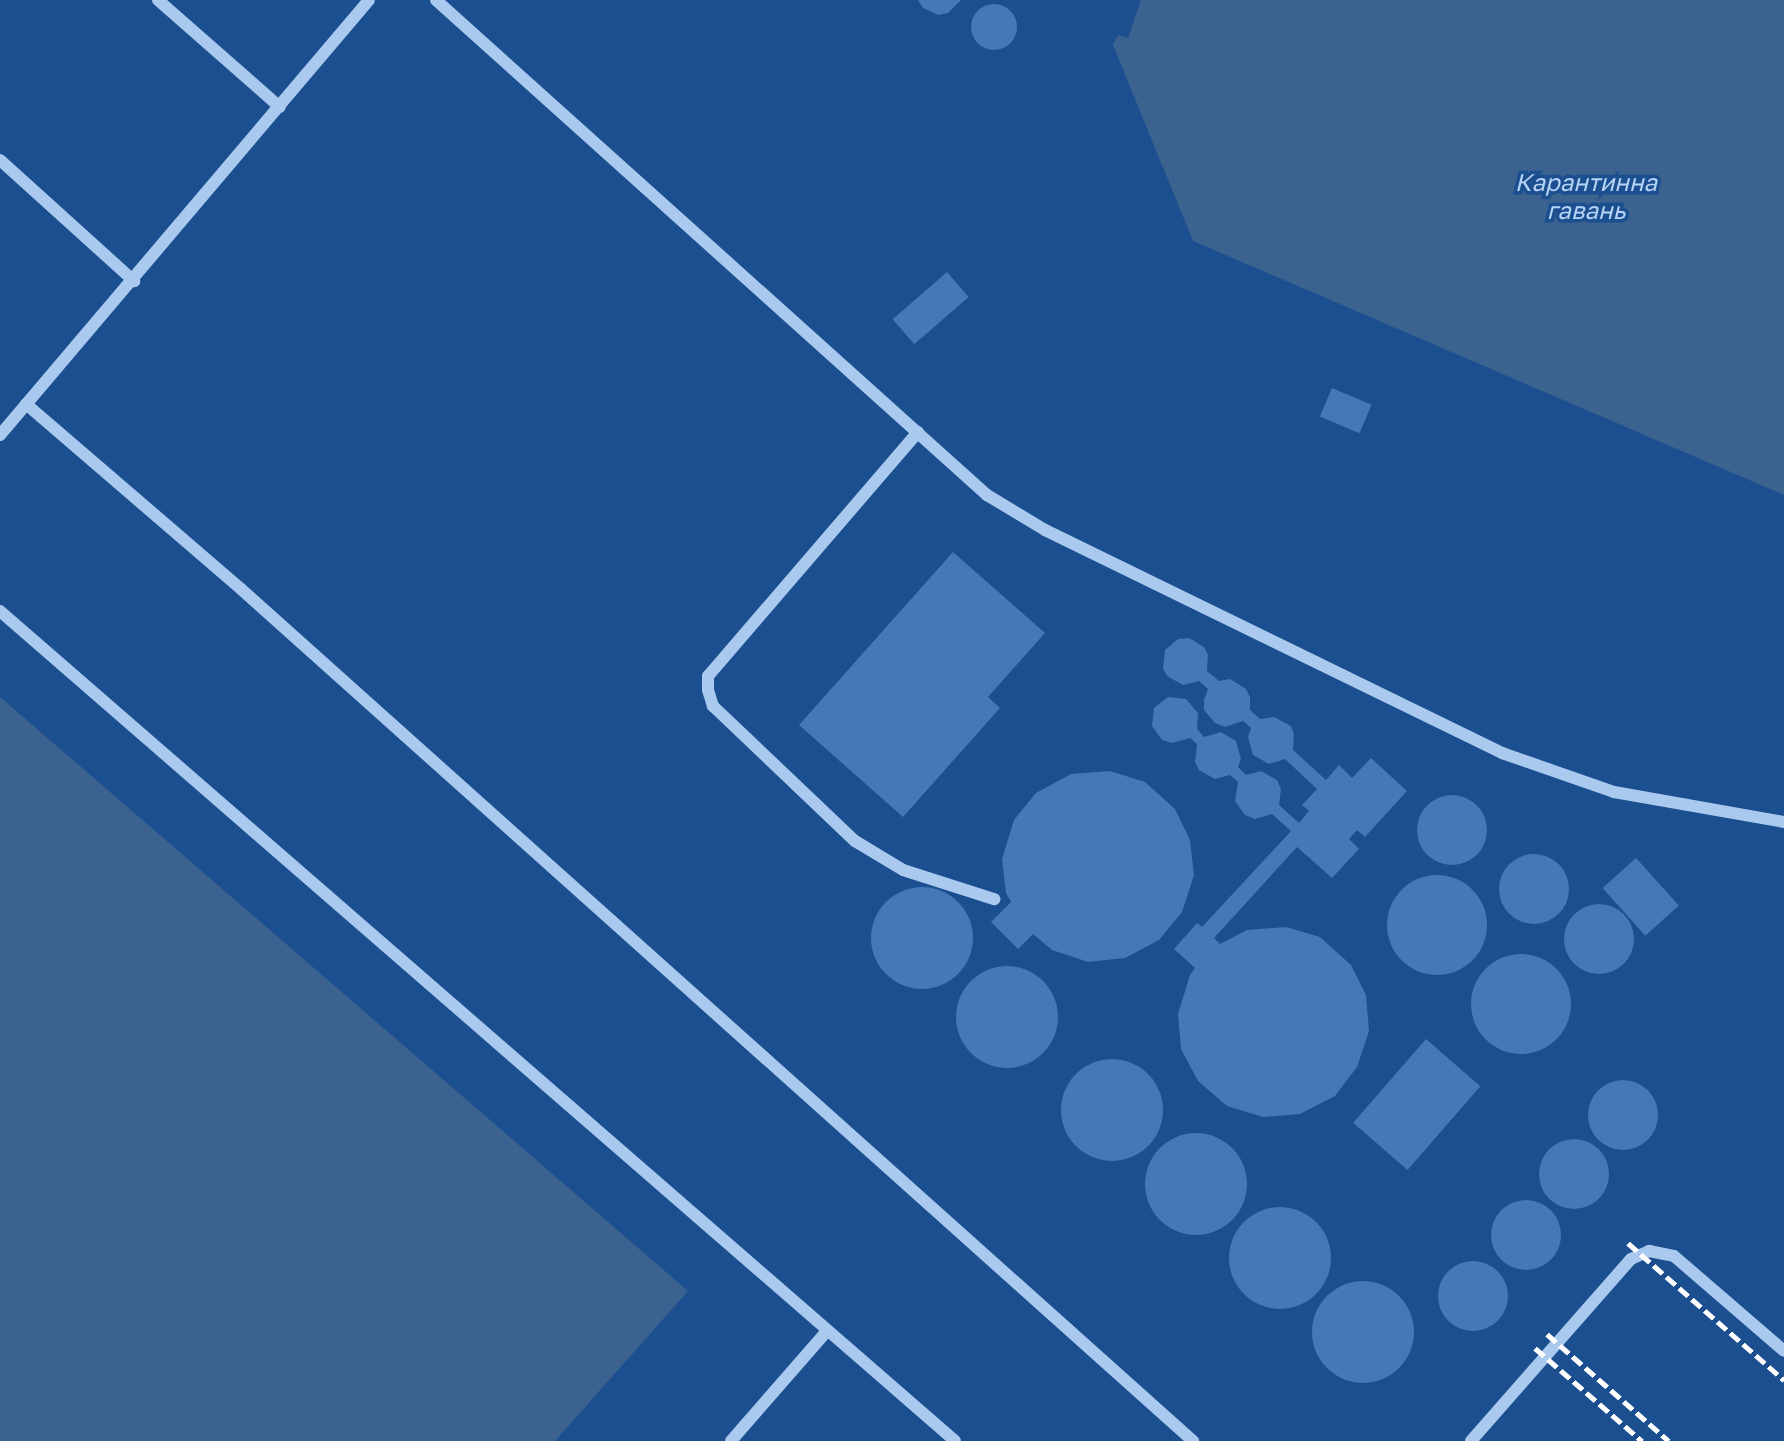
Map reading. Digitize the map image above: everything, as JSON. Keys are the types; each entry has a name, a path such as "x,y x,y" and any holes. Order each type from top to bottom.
{"lane":[{"path":"158,0 280,107"},
{"path":"0,435 134,281 369,0"},
{"path":"436,0 987,495 1045,530 1502,752 1614,792 1784,822"},
{"path":"0,160 134,281"},
{"path":"26,404 241,589 1193,1441"},
{"path":"918,432 708,676 708,690 713,706 855,841 903,870 994,900"},
{"path":"0,611 955,1441"},
{"path":"1471,1441 1631,1259 1649,1251 1674,1256 1784,1351"},
{"path":"730,1441 828,1331"}],"water":[{"name":"Карантинна гавань","path":"1141,0 1784,0 1784,495 1193,241 1113,45 1118,35 1128,38"},
{"path":"0,697 688,1291 555,1441 0,1441"}],"building":[{"path":"918,0 961,0 948,13 938,15 923,8"},
{"path":"994,4 1010,11 1017,27 1010,43 994,50 978,43 971,27 978,11"},
{"path":"947,272 969,297 914,344 893,319"},
{"path":"1332,388 1372,405 1359,433 1320,417"},
{"path":"953,552 1045,633 988,697 1000,708 903,817 799,725"},
{"path":"1189,638 1204,647 1208,655 1207,671 1219,681 1230,679 1246,689 1250,697 1250,710 1260,719 1274,717 1291,726 1294,734 1293,750 1326,780 1339,765 1352,778 1371,758 1407,791 1365,837 1357,830 1349,839 1359,849 1332,878 1297,847 1214,938 1220,944 1247,930 1286,927 1320,937 1351,965 1366,995 1369,1031 1357,1067 1335,1096 1300,1114 1263,1117 1227,1106 1198,1081 1181,1049 1178,1014 1190,975 1195,968 1174,949 1197,923 1202,927 1291,831 1272,814 1255,819 1245,815 1235,801 1238,782 1230,775 1215,779 1199,770 1195,762 1197,744 1190,738 1172,743 1162,740 1152,726 1154,708 1168,697 1186,699 1198,713 1197,729 1204,737 1221,732 1236,741 1241,759 1238,767 1246,775 1261,771 1277,780 1281,789 1279,805 1299,823 1309,811 1302,805 1317,789 1285,759 1269,764 1253,755 1248,737 1251,728 1243,721 1225,727 1215,723 1204,710 1208,689 1199,681 1183,685 1167,676 1163,668 1165,650 1178,639"},
{"path":"1110,771 1145,782 1175,809 1190,840 1194,875 1182,912 1159,940 1125,958 1088,962 1052,950 1033,934 1018,949 991,922 1011,902 1006,893 1002,859 1014,820 1036,793 1071,774"},
{"path":"1452,795 1471,801 1481,811 1487,830 1481,849 1471,859 1452,865 1433,859 1423,849 1417,830 1423,811 1433,801"},
{"path":"1534,854 1553,860 1563,870 1569,889 1563,908 1553,918 1534,924 1515,918 1505,908 1499,889 1505,870 1515,860"},
{"path":"1636,858 1679,906 1645,936 1603,888"},
{"path":"1437,875 1456,879 1472,890 1483,906 1487,925 1483,944 1472,960 1456,971 1437,975 1418,971 1402,960 1391,944 1387,925 1391,906 1402,890 1418,879"},
{"path":"922,887 941,891 958,902 969,919 973,938 969,957 958,974 941,985 922,989 903,985 886,974 875,957 871,938 875,919 886,902 903,891"},
{"path":"1599,904 1618,910 1628,920 1634,939 1628,958 1618,968 1599,974 1580,968 1570,958 1564,939 1570,920 1580,910"},
{"path":"1521,954 1540,958 1556,969 1567,985 1571,1004 1567,1023 1556,1039 1540,1050 1521,1054 1502,1050 1486,1039 1475,1023 1471,1004 1475,985 1486,969 1502,958"},
{"path":"1007,966 1026,970 1043,981 1054,998 1058,1017 1054,1036 1043,1053 1026,1064 1007,1068 988,1064 971,1053 960,1036 956,1017 960,998 971,981 988,970"},
{"path":"1426,1039 1480,1086 1408,1170 1353,1123"},
{"path":"1112,1059 1131,1063 1148,1074 1159,1091 1163,1110 1159,1129 1148,1146 1131,1157 1112,1161 1093,1157 1076,1146 1065,1129 1061,1110 1065,1091 1076,1074 1093,1063"},
{"path":"1623,1080 1642,1086 1652,1096 1658,1115 1652,1134 1642,1144 1623,1150 1604,1144 1594,1134 1588,1115 1594,1096 1604,1086"},
{"path":"1196,1133 1215,1137 1232,1148 1243,1165 1247,1184 1243,1203 1232,1220 1215,1231 1196,1235 1177,1231 1160,1220 1149,1203 1145,1184 1149,1165 1160,1148 1177,1137"},
{"path":"1574,1139 1593,1145 1603,1155 1609,1174 1603,1193 1593,1203 1574,1209 1555,1203 1545,1193 1539,1174 1545,1155 1555,1145"},
{"path":"1526,1200 1545,1206 1555,1216 1561,1235 1555,1254 1545,1264 1526,1270 1507,1264 1497,1254 1491,1235 1497,1216 1507,1206"},
{"path":"1280,1207 1299,1211 1316,1222 1327,1239 1331,1258 1327,1277 1316,1294 1299,1305 1280,1309 1261,1305 1244,1294 1233,1277 1229,1258 1233,1239 1244,1222 1261,1211"},
{"path":"1473,1261 1492,1267 1502,1277 1508,1296 1502,1315 1492,1325 1473,1331 1454,1325 1444,1315 1438,1296 1444,1277 1454,1267"},
{"path":"1363,1281 1382,1285 1399,1296 1410,1313 1414,1332 1410,1351 1399,1368 1382,1379 1363,1383 1344,1379 1327,1368 1316,1351 1312,1332 1316,1313 1327,1296 1344,1285"}],"railway":[{"path":"1628,1243 1784,1380"},
{"path":"1547,1334 1669,1441"},
{"path":"1535,1348 1642,1441"}]}
